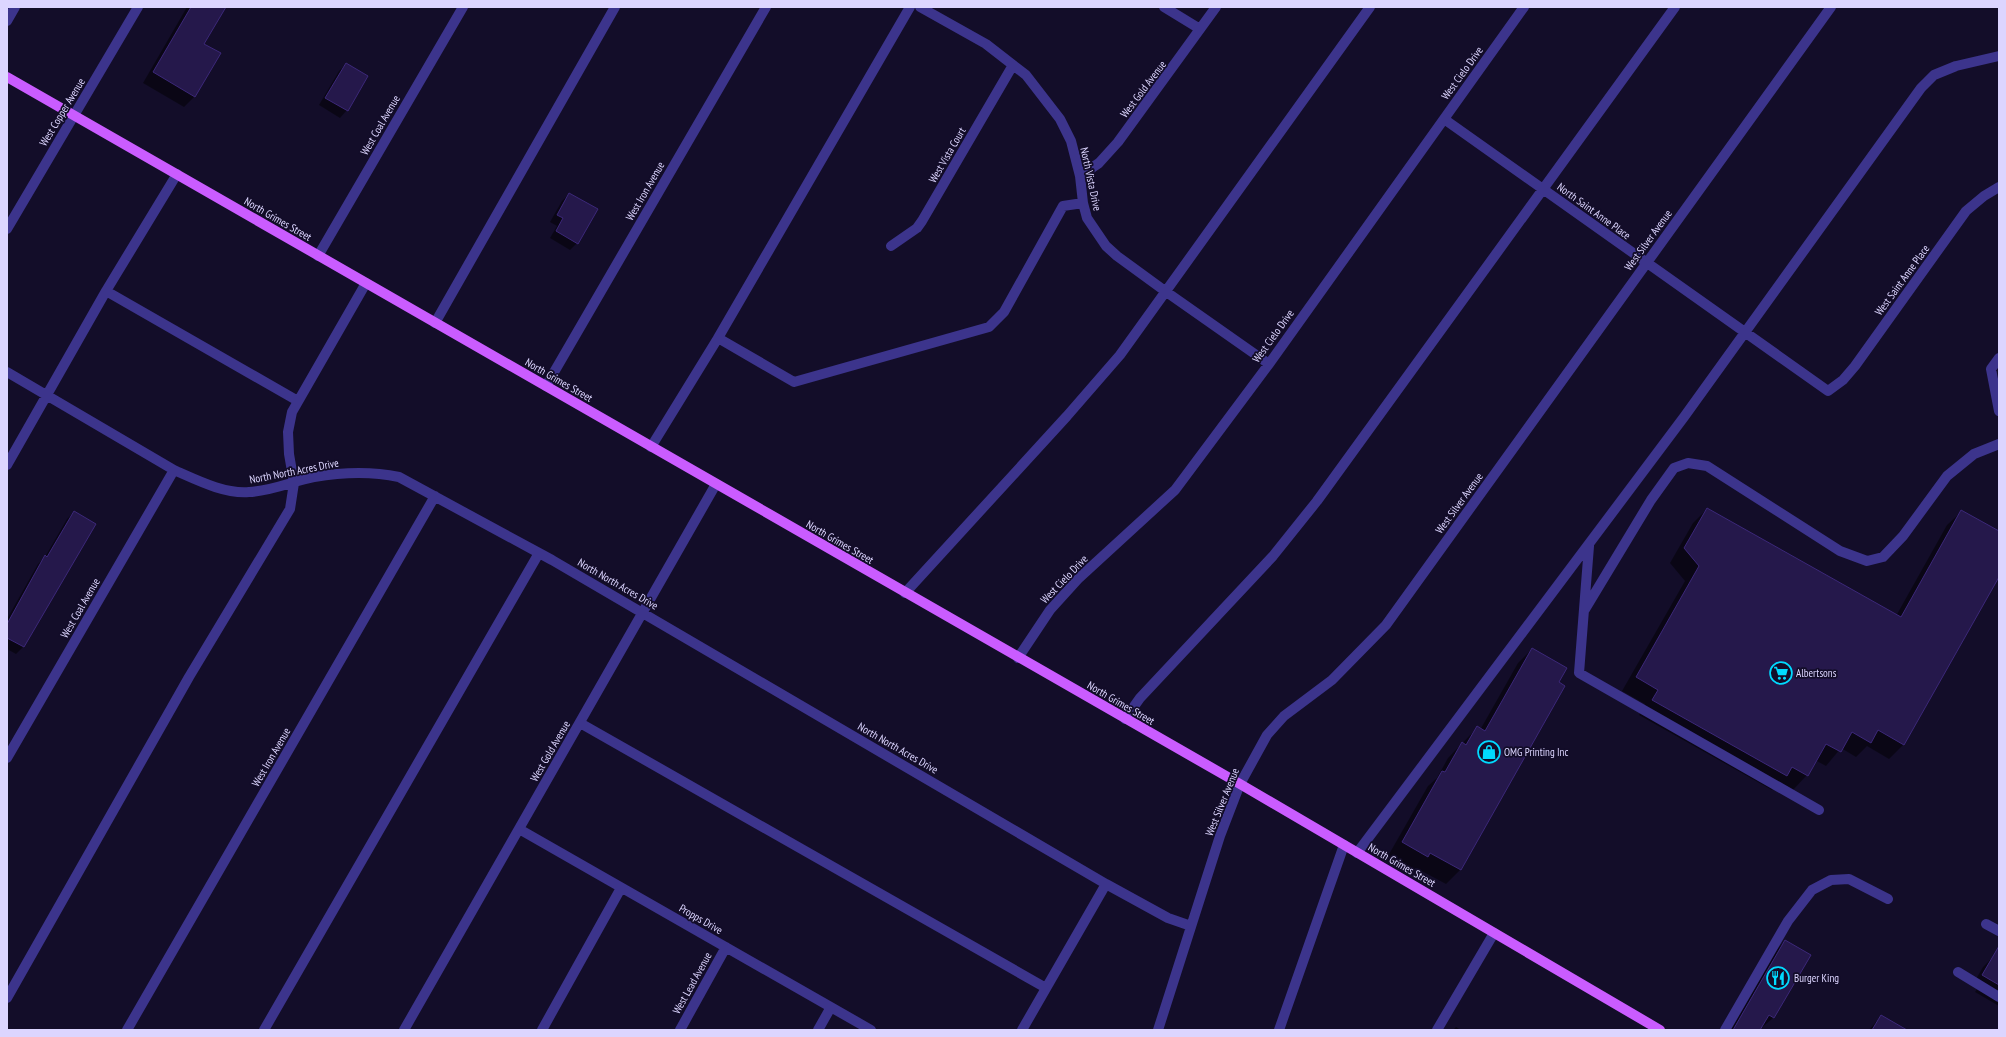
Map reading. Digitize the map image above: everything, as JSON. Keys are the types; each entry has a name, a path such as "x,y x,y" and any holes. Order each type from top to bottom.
{"main road":[{"name":"North Grimes Street","path":"7,77 1240,784 1660,1030"}],"street":[{"path":"7,21 15,7"},
{"name":"West Copper Avenue","path":"7,229 138,7"},
{"name":"West Coal Avenue","path":"318,256 463,7"},
{"path":"435,323 615,7"},
{"name":"West Iron Avenue","path":"546,386 766,7"},
{"path":"651,447 718,338 910,7"},
{"name":"North Vista Drive","path":"920,7 986,44 1026,75 1060,119 1070,141 1080,176 1083,203 1087,218 1106,246 1165,291 1269,364"},
{"path":"1164,7 1200,29"},
{"name":"West Gold Avenue","path":"1080,176 1099,163 1118,142 1216,7"},
{"path":"905,593 1067,416 1120,355 1370,7"},
{"name":"West Cielo Drive","path":"1018,658 1050,610 1079,578 1175,490 1269,364 1524,7"},
{"path":"1125,719 1140,698 1273,556 1317,501 1544,189 1674,7"},
{"name":"West Silver Avenue","path":"1158,1030 1220,836 1240,784 1267,735 1284,716 1332,680 1386,625 1831,7"},
{"path":"1357,853 1590,545 1921,88 1934,74 1956,66 1999,56"},
{"name":"West Vista Court","path":"891,246 917,228 922,221 1013,66"},
{"name":"North Saint Anne Place","path":"1444,119 1544,189 1646,264 1828,391"},
{"path":"7,465 106,291 176,174"},
{"name":"West Saint Anne Place","path":"1828,391 1843,380 1855,366 1966,211 1984,196 1999,187"},
{"path":"718,338 794,382 989,327 1004,312 1064,206 1083,203"},
{"path":"7,998 189,677 290,509 294,483 289,454 288,432 292,412 366,283"},
{"path":"106,291 298,401"},
{"path":"1999,358 1991,369 1999,411"},
{"name":"North North Acres Drive","path":"7,372 174,470 200,482 223,489 249,492 294,483 314,477 357,472 379,472 399,477 539,553 1106,884 1168,918 1191,926"},
{"path":"1584,611 1651,500 1674,468 1688,463 1707,466 1840,551 1867,561 1883,556 1903,536 1947,476 1974,454 1999,444"},
{"name":"West Coal Avenue","path":"7,758 174,470"},
{"name":"West Gold Avenue","path":"404,1030 716,484"},
{"name":"West Iron Avenue","path":"127,1030 435,496"},
{"path":"1590,545 1579,673 1819,810"},
{"path":"264,1030 539,553"},
{"path":"580,723 1046,988"},
{"name":"Propps Drive","path":"519,829 871,1030"},
{"path":"1279,1030 1344,845"},
{"path":"1725,1030 1788,921 1812,890 1831,880 1849,879 1888,899"},
{"path":"1022,1030 1106,884"},
{"path":"542,1030 621,888"},
{"path":"1986,924 1999,931"},
{"path":"1437,1030 1494,933"},
{"name":"West Lead Avenue","path":"680,1030 726,947"},
{"path":"1958,972 1999,997"},
{"path":"818,1030 831,1007"}],"building":[{"path":"191,7 226,7 204,44 221,53 195,97 153,72"},
{"path":"346,63 368,76 348,111 325,98"},
{"path":"569,193 598,209 578,244 556,231 563,218 557,215"},
{"path":"1707,508 1901,617 1961,510 1999,531 1999,577 1904,745 1878,730 1871,743 1852,732 1841,752 1826,744 1808,776 1792,767 1787,776 1652,700 1658,690 1636,677 1699,566 1684,548"},
{"path":"74,511 96,524 24,647 7,638 7,624 45,555 47,557"},
{"path":"1532,648 1567,668 1559,682 1565,686 1461,870 1430,853 1428,857 1402,842 1442,771 1445,772 1462,742 1466,745 1477,726 1485,731"},
{"name":"Burger King","path":"1785,940 1811,955 1774,1018 1769,1015 1760,1030 1733,1030"},
{"path":"1999,946 1999,985 1982,975"},
{"path":"1881,1015 1907,1030 1872,1030"}],"place":[{"name":"Albertsons","path":"1781,673"},
{"name":"OMG Printing Inc","path":"1489,752"},
{"name":"Burger King","path":"1778,978"}]}
